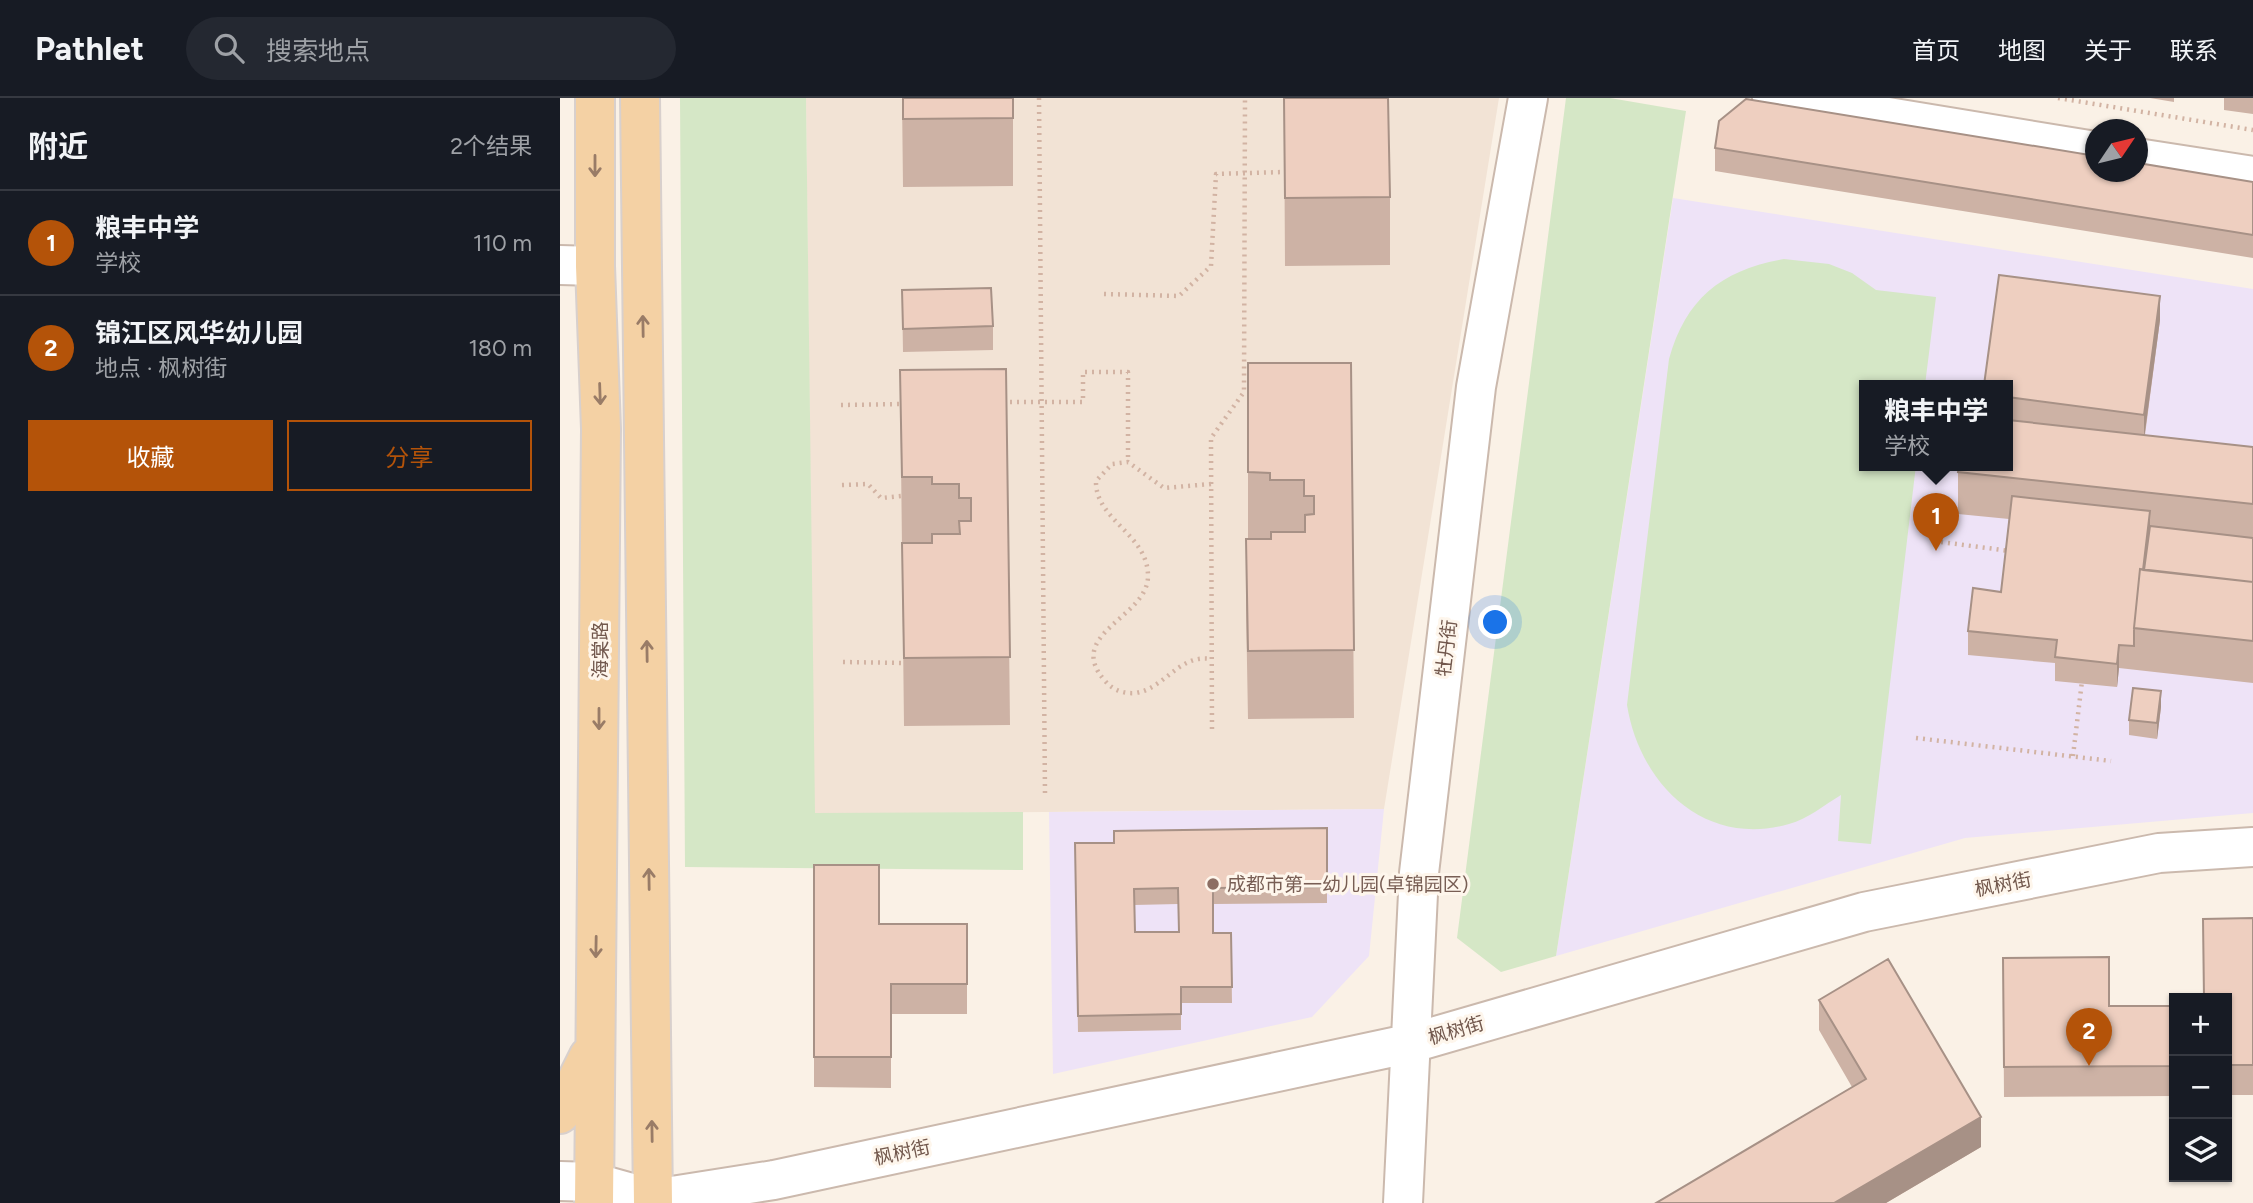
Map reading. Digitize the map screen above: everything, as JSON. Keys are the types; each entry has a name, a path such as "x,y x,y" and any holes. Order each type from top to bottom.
{"main road":[{"name":"海棠路","path":"582,1189 594,1044 601,443 577,265 595,98"},
{"path":"640,98 650,1202"},
{"path":"560,1114 594,1044"}],"street":[{"name":"牡丹街","path":"1403,1203 1419,873 1476,387 1528,98"},
{"path":"1772,98 2085,149"},
{"path":"2148,160 2253,176"},
{"name":"枫树街","path":"582,1189 650,1202 774,1180 1412,1043 1864,912 2159,853 2253,846"}],"path":[{"path":"1040,98 1045,794"},
{"path":"1212,729 1211,438 1244,392 1245,98"},
{"path":"2058,98 2253,130"},
{"path":"1104,295 1179,296 1211,266 1216,174 1284,172"},
{"path":"989,402 1083,402 1083,372 1128,373 1128,462"},
{"path":"841,405 908,404"},
{"path":"1211,484 1164,488 1128,462 1112,464 1102,471 1096,481 1095,492 1101,504 1126,530 1146,561 1147,589 1139,602 1099,638 1094,651 1095,663 1110,686 1120,692 1135,693 1193,659 1212,659"},
{"path":"842,485 868,484 881,498 901,496"},
{"path":"1941,542 2021,552"},
{"path":"843,662 903,663"},
{"path":"2073,756 2084,672"},
{"path":"1916,738 2111,761"}],"shaded area":[{"path":"806,98 1499,98 1384,809 814,814"},
{"path":"1673,198 2253,289 2253,813 1965,838 1556,956"},
{"name":"成都市第一幼儿园(卓锦园区)","path":"1384,809 1369,956 1312,1017 1053,1074 1049,812"}],"green space":[{"path":"680,98 806,98 815,813 1023,812 1023,870 685,867"},
{"path":"1566,98 1610,98 1686,111 1556,956 1501,972 1457,938"},
{"path":"1784,259 1829,264 1852,273 1876,290 1936,297 1926,380 1859,380 1859,471 1915,471 1871,844 1838,841 1841,795 1789,824 1758,829 1730,827 1704,818 1681,804 1662,784 1646,761 1634,734 1627,705 1669,359 1685,319 1697,303 1725,279 1762,264"}],"building":[{"path":"903,98 1013,98 1013,118 903,119"},
{"path":"1284,98 1388,98 1390,197 1285,198"},
{"path":"1746,99 2085,154 2085,182 2148,182 2148,165 2253,182 2253,235 1715,148 1719,121"},
{"path":"1999,275 2160,296 2144,415 2013,398 2013,380 1985,380"},
{"path":"991,288 993,326 903,329 902,290"},
{"path":"1248,363 1351,363 1354,650 1248,651 1246,539 1271,539 1271,532 1305,532 1305,515 1314,514 1314,496 1304,496 1304,480 1270,480 1270,473 1248,472"},
{"path":"1006,369 1010,657 904,658 902,543 932,543 932,534 960,534 959,521 971,521 971,498 959,498 959,484 932,484 932,477 902,477 900,370"},
{"path":"2013,421 2253,447 2253,504 1958,472 2013,471"},
{"path":"2012,496 2150,511 2143,570 2140,569 2134,646 2119,645 2117,664 2055,657 2057,640 1968,631 1973,588 2001,592"},
{"path":"2150,526 2253,538 2253,582 2144,570"},
{"path":"2140,569 2253,582 2253,641 2134,628"},
{"path":"2133,688 2161,691 2157,723 2129,720"},
{"path":"1327,828 1327,887 1213,888 1213,933 1231,933 1232,987 1181,987 1181,1014 1078,1016 1075,843 1114,843 1114,831","holes":["1178,888 1179,932 1135,932 1134,889"]},
{"path":"814,865 879,865 879,924 967,924 967,984 891,984 891,1057 814,1057"},
{"path":"2253,918 2253,1065 2232,1065 2232,993 2204,993 2203,919"},
{"path":"2109,957 2109,1006 2169,1006 2169,1066 2004,1067 2003,958"},
{"path":"1888,959 1981,1117 1834,1203 1656,1203 1866,1079 1819,1000"}],"place":[{"name":"粮丰中学","path":"1936,551"},
{"name":"成都市第一幼儿园(卓锦园区)","path":"1213,884"},
{"name":"锦江区风华幼儿园","path":"2089,1066"}]}
